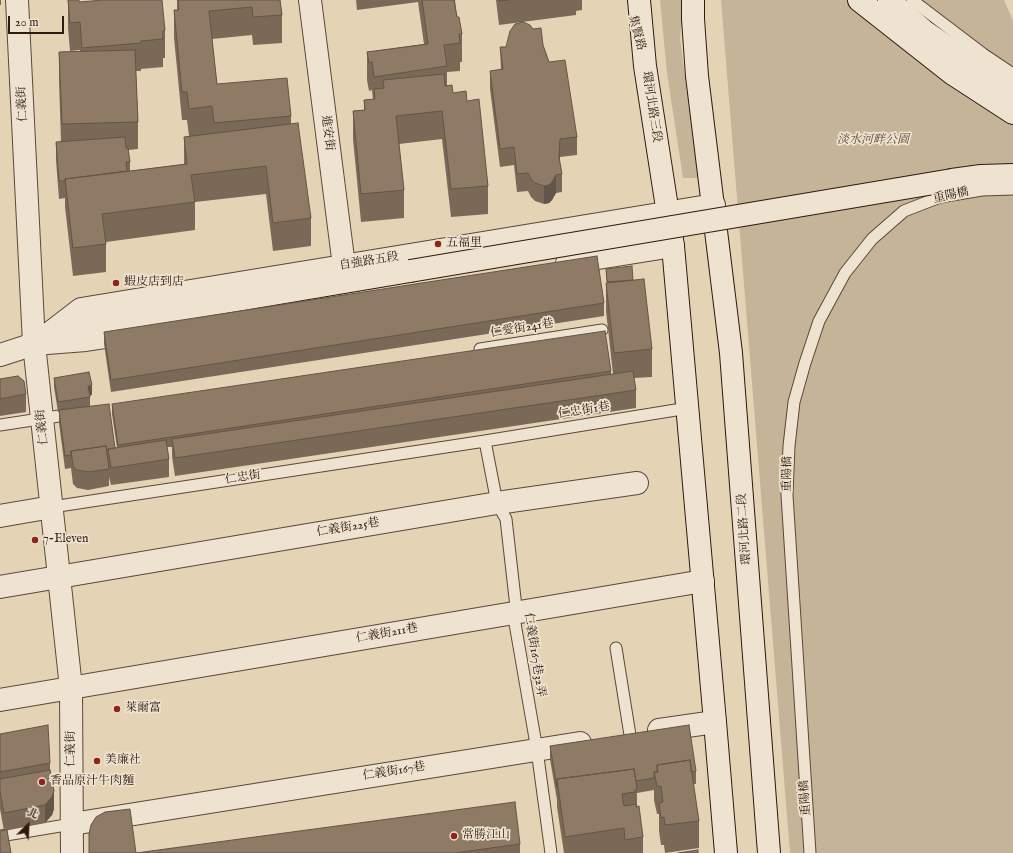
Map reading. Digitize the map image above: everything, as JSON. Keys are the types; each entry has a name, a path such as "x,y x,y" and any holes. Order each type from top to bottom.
{"street":[{"name":"仁義街","path":"18,0 34,344 71,688 72,853"},
{"name":"進安街","path":"310,0 344,266"},
{"name":"集賢路","path":"627,0 645,66"},
{"name":"環河北路三段","path":"639,0 645,66 668,213"},
{"path":"693,0 697,76 714,205"},
{"path":"859,0 953,74 1013,113"},
{"path":"889,0 924,31 1013,92"},
{"path":"34,344 83,326 952,180 981,176 1013,175"},
{"name":"自強路五段","path":"34,344 81,309 714,205"},
{"name":"環河北路二段","path":"714,205 731,353 769,853"},
{"path":"668,213 673,246 688,408 726,853"},
{"name":"自強路五段","path":"0,355 34,344 86,340 673,246"},
{"name":"仁義街225巷","path":"0,587 497,503 637,483"},
{"name":"仁忠街","path":"0,516 52,507"},
{"name":"仁義街211巷","path":"0,700 703,581"},
{"name":"仁義街167巷","path":"72,824 715,722"}],"lane":[{"path":"912,0 983,54 1013,74"},
{"name":"重陽橋","path":"952,180 982,190"},
{"name":"重陽橋","path":"810,853 787,495 788,446 794,402 805,363 819,321 845,273 872,240 904,211 940,197 982,190 1013,189"},
{"name":"仁愛街241巷","path":"468,351 602,330"},
{"name":"仁忠街1巷","path":"486,441 688,408"},
{"path":"0,425 82,412"},
{"name":"仁義街167巷32弄","path":"486,441 497,503 506,519 516,607 513,612 537,750 551,853"},
{"name":"仁忠街","path":"52,507 486,441"},
{"path":"614,737 616,648"},
{"path":"0,836 72,824"}],"green space":[{"path":"660,0 684,0 680,38 698,178 683,178 667,73"},
{"name":"淡水河畔公園","path":"721,0 1004,0 1013,21 1013,853 790,853"}],"building":[{"path":"68,0 79,0 79,2 103,0 162,0 165,30 163,31 163,39 141,41 141,43 82,48 80,22 70,23"},
{"path":"178,0 280,0 282,15 253,17 252,7 209,11 217,84 287,78 291,116 214,123 212,106 189,109 187,92 182,92 174,10 179,10"},
{"path":"422,0 454,0 462,34 459,34 460,43 444,45 447,66 374,77 372,62 369,63 367,52 428,44"},
{"path":"523,22 530,25 533,29 541,28 543,45 549,62 565,60 577,137 560,139 559,157 562,174 556,175 549,185 544,186 535,183 528,173 517,174 514,147 500,149 490,71 503,69 500,47 506,47 510,31 515,24"},
{"path":"135,50 138,122 62,124 59,52"},
{"path":"444,74 445,86 452,85 453,93 466,91 467,101 479,99 488,186 451,189 442,111 396,116 404,190 361,194 353,111 365,110 364,100 375,99 374,89 384,88 383,80"},
{"path":"298,123 311,218 273,223 266,166 191,175 195,202 102,214 106,244 73,248 65,179 187,164 184,137"},
{"path":"125,137 130,162 126,162 127,171 59,181 56,142"},
{"path":"597,256 604,303 111,380 104,332"},
{"path":"632,266 633,280 607,282 606,269"},
{"path":"644,279 652,349 614,353 606,283"},
{"path":"605,331 611,371 118,445 112,404"},
{"path":"633,371 636,390 175,458 172,439"},
{"path":"89,372 92,385 88,386 90,397 58,402 54,378"},
{"path":"18,376 24,381 26,394 0,399 0,379"},
{"path":"109,404 115,448 108,449 107,451 106,446 71,451 71,455 65,456 59,410"},
{"path":"166,440 169,459 111,468 108,449"},
{"path":"106,446 109,469 88,472 77,470 73,466 71,451"},
{"path":"48,725 50,763 0,772 0,734"},
{"path":"689,725 696,771 691,772 690,760 657,765 657,772 654,772 654,778 636,781 634,769 557,779 557,787 550,746"},
{"path":"690,760 699,821 665,825 664,817 661,818 659,803 663,802 661,786 657,786 654,772 658,772 657,765"},
{"path":"634,769 637,789 635,792 622,794 624,806 636,804 636,807 639,806 643,837 625,840 624,828 565,837 557,779"},
{"path":"50,770 54,791 52,797 45,805 4,813 0,792 0,779"},
{"path":"515,802 520,844 455,853 136,853"},
{"path":"130,809 136,853 89,853 89,834 91,825 96,817 105,812"},
{"path":"7,830 11,853 0,853 0,831"},
{"path":"698,850 698,853 678,853"}],"place":[{"name":"五福里","path":"438,244"},
{"name":"蝦皮店到店","path":"116,283"},
{"name":"7-Eleven","path":"35,540"},
{"name":"萊爾富","path":"117,709"},
{"name":"美廉社","path":"97,761"},
{"name":"香品原汁牛肉麵","path":"42,782"},
{"name":"常勝江山","path":"454,836"}]}
